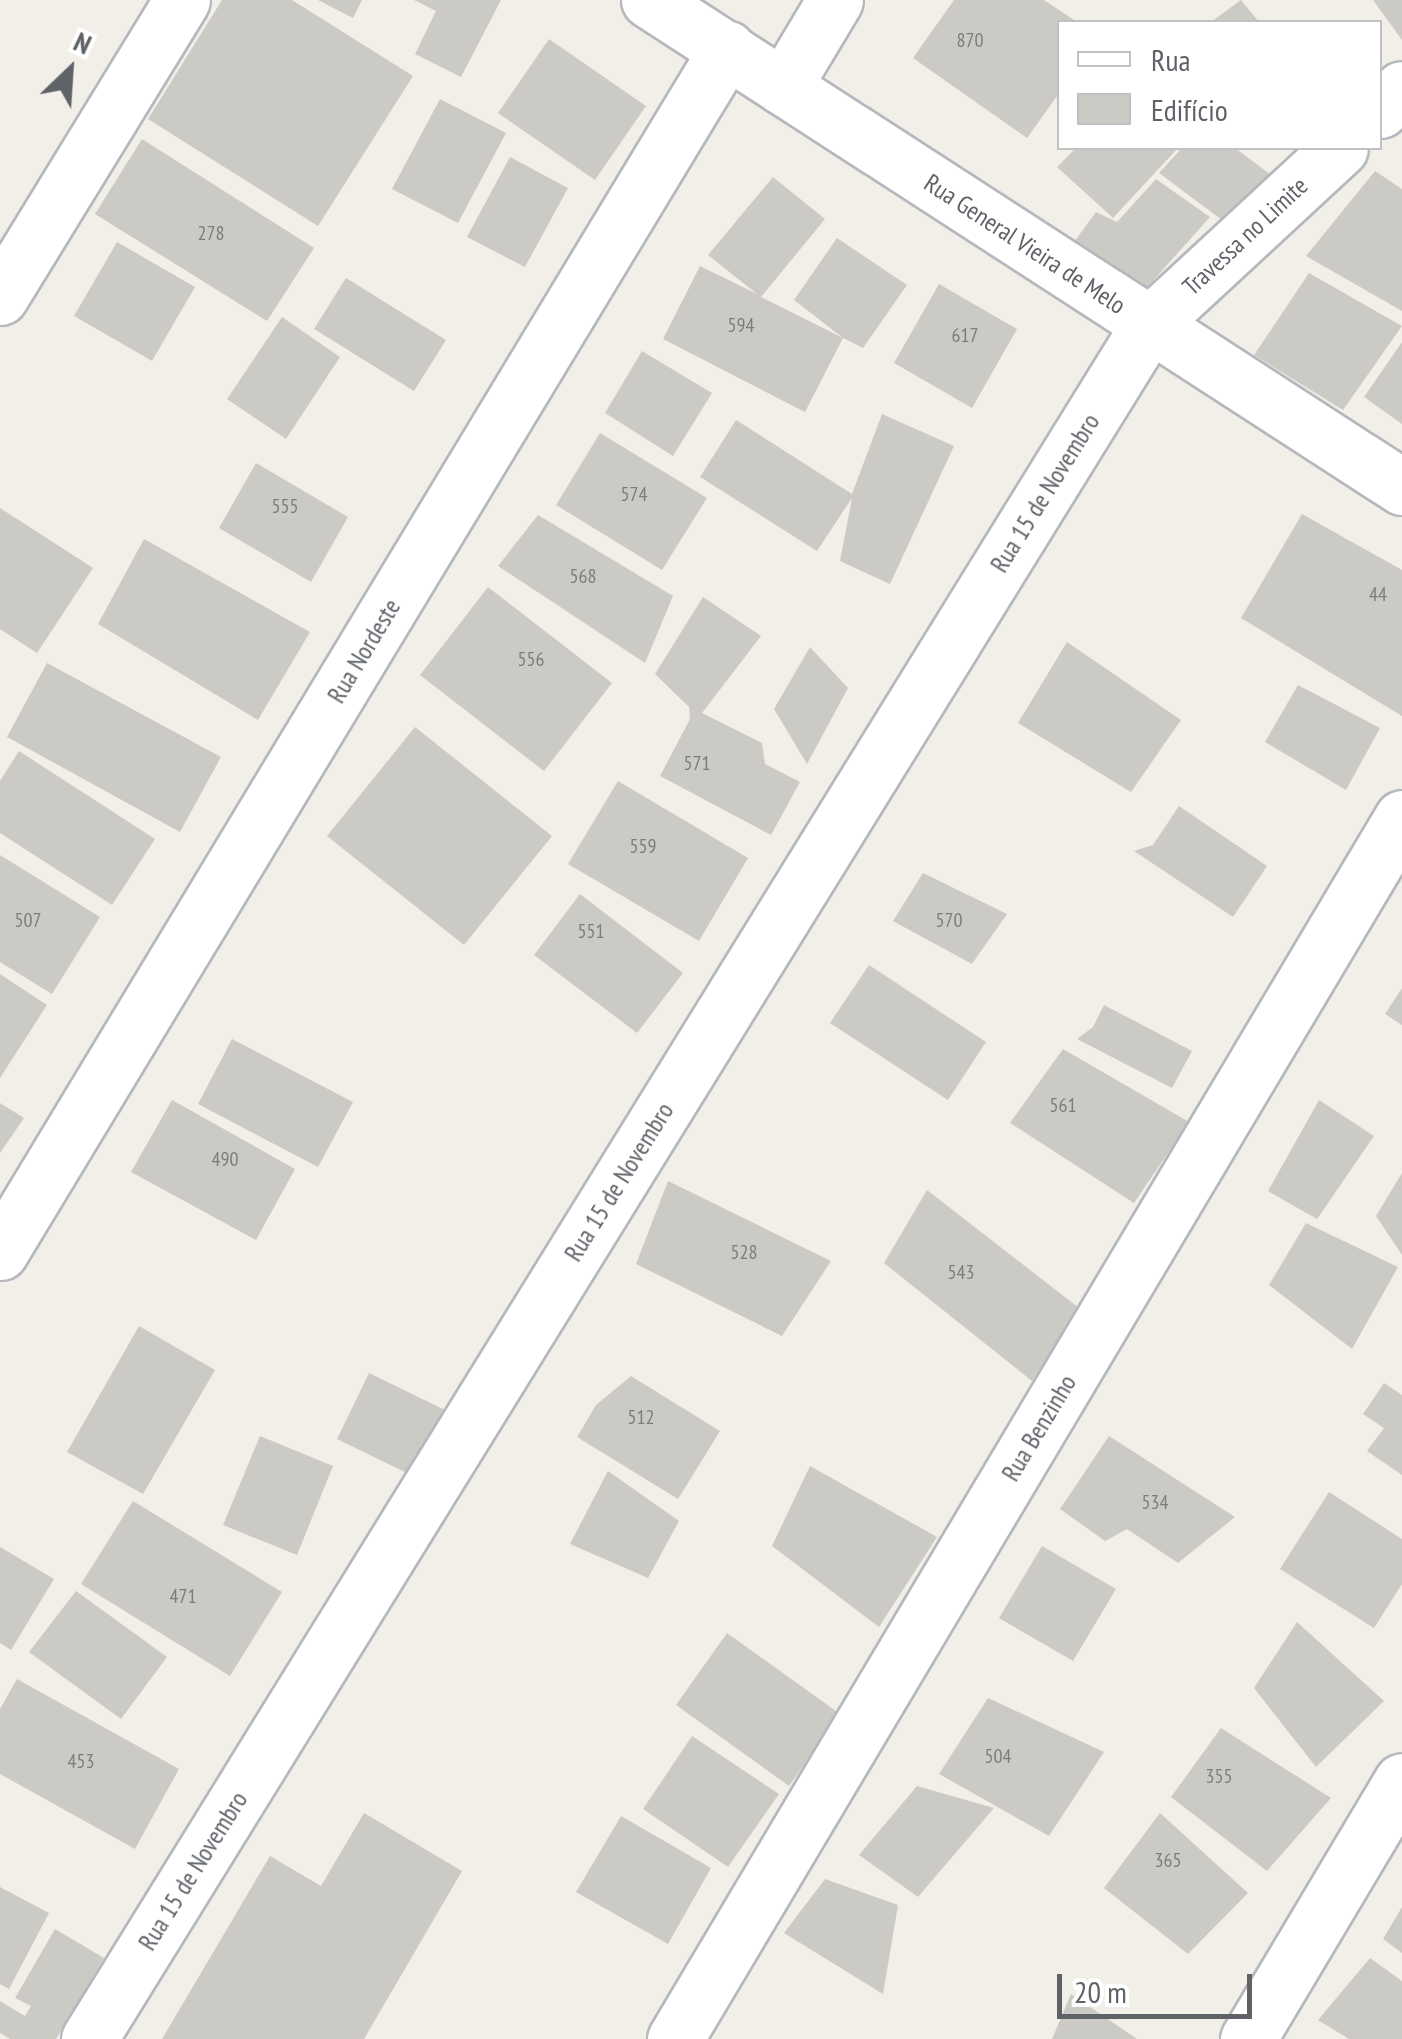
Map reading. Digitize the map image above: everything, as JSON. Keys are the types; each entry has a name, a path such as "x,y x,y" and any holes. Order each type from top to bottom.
{"street":[{"path":"0,297 182,0"},
{"name":"Rua General Vieira de Melo","path":"649,0 1402,487"},
{"path":"783,87 835,0"},
{"name":"Rua Nordeste","path":"0,1252 727,49"},
{"path":"1382,108 1402,90"},
{"name":"Travessa no Limite","path":"1150,325 1338,150"},
{"name":"Rua 15 de Novembro","path":"89,2039 1150,325"},
{"name":"Rua Benzinho","path":"675,2039 1402,818"},
{"path":"1248,2039 1402,1781"}],"building":[{"path":"222,0 292,0 413,76 318,226 148,119"},
{"path":"318,0 362,0 353,18"},
{"path":"414,0 501,0 461,77 415,54 436,11"},
{"path":"954,0 1044,0 1074,20 1057,20 1057,96 1027,138 913,58"},
{"path":"1241,0 1257,20 1214,20"},
{"path":"1373,0 1402,0 1402,40"},
{"path":"549,39 646,106 595,180 498,113"},
{"path":"440,99 506,133 458,223 392,189"},
{"path":"142,139 314,248 267,321 95,214"},
{"path":"1074,150 1176,150 1113,218 1057,167"},
{"path":"1180,150 1238,150 1271,175 1222,220 1159,173"},
{"path":"510,157 568,188 525,267 467,237"},
{"path":"1375,171 1402,189 1402,311 1306,256"},
{"path":"773,177 825,219 761,297 843,338 805,412 663,339 700,266 757,294 708,255"},
{"path":"1156,179 1210,217 1142,293 1074,242 1096,212 1117,222"},
{"path":"837,238 907,285 863,348 843,338 794,300"},
{"path":"117,242 195,287 152,361 74,316"},
{"path":"1309,273 1402,326 1343,410 1254,355"},
{"path":"346,278 446,340 414,391 314,329"},
{"path":"939,284 1017,329 972,408 894,363"},
{"path":"282,317 340,357 286,439 227,399"},
{"path":"1402,342 1402,424 1364,397"},
{"path":"642,351 712,393 673,456 605,413"},
{"path":"882,414 954,446 890,584 840,561 852,498 817,551 700,477 736,420 852,494"},
{"path":"600,433 707,498 662,570 556,505"},
{"path":"256,463 348,517 311,582 219,528"},
{"path":"0,508 93,568 37,653 0,629"},
{"path":"1302,514 1402,570 1402,716 1241,618"},
{"path":"538,515 673,596 645,663 498,566"},
{"path":"144,539 310,632 258,720 98,624"},
{"path":"488,587 612,683 544,771 420,675"},
{"path":"703,597 761,636 702,713 762,743 765,764 800,782 771,835 660,776 690,719 689,707 655,674"},
{"path":"1067,642 1181,720 1131,792 1018,723"},
{"path":"810,647 848,688 807,764 774,709"},
{"path":"47,663 221,757 180,832 7,737"},
{"path":"1298,685 1380,728 1346,790 1265,742"},
{"path":"415,727 552,836 464,945 327,836"},
{"path":"19,751 155,839 112,905 0,833 0,781"},
{"path":"618,781 748,858 699,941 568,864"},
{"path":"1179,806 1267,866 1233,917 1134,851 1153,845"},
{"path":"0,855 100,917 52,994 0,962"},
{"path":"923,873 1007,914 972,964 893,921"},
{"path":"580,894 683,973 637,1033 534,955"},
{"path":"869,965 986,1042 948,1100 830,1023"},
{"path":"0,974 47,1005 0,1078"},
{"path":"1402,988 1402,1025 1385,1014"},
{"path":"1104,1005 1192,1051 1172,1088 1077,1039 1093,1027"},
{"path":"232,1039 353,1102 318,1167 198,1104"},
{"path":"1063,1049 1189,1122 1134,1203 1010,1123"},
{"path":"172,1100 295,1169 256,1240 131,1172"},
{"path":"1319,1100 1374,1136 1317,1219 1268,1191"},
{"path":"0,1103 24,1118 0,1153"},
{"path":"1402,1173 1402,1255 1376,1216"},
{"path":"668,1181 831,1261 782,1336 636,1264"},
{"path":"927,1190 1079,1308 1032,1381 884,1263"},
{"path":"1306,1223 1398,1267 1352,1349 1269,1285"},
{"path":"139,1326 215,1370 143,1494 67,1452"},
{"path":"369,1373 447,1411 415,1477 337,1439"},
{"path":"631,1376 720,1431 678,1499 577,1437 596,1405"},
{"path":"1384,1383 1402,1395 1402,1475 1367,1451 1384,1428 1363,1414"},
{"path":"260,1436 333,1466 297,1555 223,1525"},
{"path":"1109,1436 1235,1517 1178,1563 1127,1529 1105,1541 1060,1509"},
{"path":"810,1466 937,1537 879,1627 772,1546"},
{"path":"608,1471 679,1521 648,1578 570,1544"},
{"path":"1329,1492 1402,1539 1402,1584 1374,1628 1280,1569"},
{"path":"133,1501 282,1592 230,1676 81,1584"},
{"path":"1042,1546 1116,1589 1073,1661 999,1618"},
{"path":"0,1547 54,1579 11,1650 0,1643"},
{"path":"76,1591 167,1657 121,1719 29,1652"},
{"path":"1297,1622 1384,1701 1316,1767 1254,1688"},
{"path":"727,1633 840,1714 789,1786 676,1705"},
{"path":"17,1679 179,1769 135,1849 0,1774 0,1709"},
{"path":"988,1698 1104,1752 1049,1836 939,1774"},
{"path":"1221,1728 1331,1798 1267,1871 1171,1797"},
{"path":"692,1736 779,1794 728,1867 643,1809"},
{"path":"917,1786 994,1808 918,1897 859,1855"},
{"path":"364,1813 462,1871 364,2039 162,2039 270,1856 321,1886"},
{"path":"1160,1813 1248,1893 1188,1954 1104,1888"},
{"path":"621,1816 711,1868 668,1944 576,1892"},
{"path":"825,1879 898,1905 883,1994 784,1933"},
{"path":"0,1887 49,1913 9,1989 0,1984"},
{"path":"1402,1907 1402,1953 1383,1939"},
{"path":"55,1929 104,1958 56,2039 10,2039 0,2033 0,2001 25,2016 31,2006 15,1998"},
{"path":"1370,1958 1402,1981 1402,2039 1349,2039 1318,2020"},
{"path":"1071,1994 1137,2039 1052,2039"}]}
